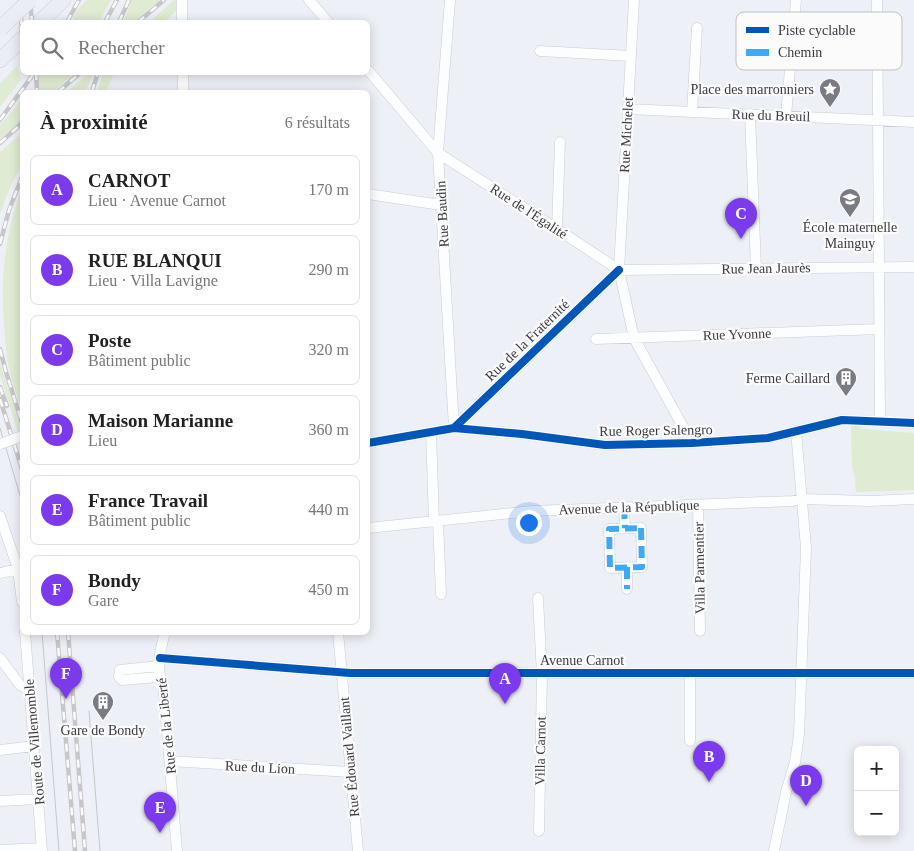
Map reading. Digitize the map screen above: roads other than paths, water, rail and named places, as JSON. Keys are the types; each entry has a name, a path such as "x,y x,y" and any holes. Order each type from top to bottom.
{"highway":[{"path":"0,29 30,0"},
{"path":"42,20 63,0"},
{"path":"0,60 20,41"}],"street":[{"path":"182,0 182,20"},
{"path":"309,0 326,20"},
{"name":"Rue Baudin","path":"450,0 438,153 454,428"},
{"name":"Rue Michelet","path":"634,0 619,270 634,338 692,443"},
{"path":"692,112 697,28"},
{"path":"540,51 631,56"},
{"path":"786,116 790,70"},
{"path":"877,70 880,420"},
{"name":"Rue de l'Égalité","path":"370,72 438,153 619,270"},
{"path":"183,75 183,90"},
{"name":"Rue du Breuil","path":"628,108 914,122"},
{"path":"750,114 756,269"},
{"path":"557,229 560,142"},
{"path":"370,194 441,204"},
{"name":"Rue Jean Jaurès","path":"619,270 914,267"},
{"name":"Rue de la Fraternité","path":"454,428 619,270"},
{"name":"Rue Yvonne","path":"596,339 879,329"},
{"name":"Rue Roger Salengro","path":"370,443 454,428 522,434 605,445 692,443 768,438 842,420 880,420 914,423"},
{"path":"774,851 800,735 806,548 796,431"},
{"path":"431,432 441,594"},
{"path":"0,444 20,437"},
{"name":"Avenue de la République","path":"370,528 532,511 792,501 802,499 870,501 914,499"},
{"name":"Villa Parmentier","path":"698,505 700,631"},
{"path":"624,507 625,528"},
{"path":"0,516 18,569 20,586"},
{"path":"609,528 625,528 641,528 642,567 610,568 609,528"},
{"path":"627,568 627,589"},
{"path":"0,573 18,569"},
{"name":"Villa Carnot","path":"538,598 542,676 539,831"},
{"name":"Route de Villemomble","path":"25,635 42,849"},
{"name":"Rue de la Liberté","path":"165,635 159,663 160,678 163,683 177,851"},
{"name":"Rue Édouard Vaillant","path":"338,635 358,851"},
{"path":"0,658 20,684 25,688 29,688"},
{"name":"Avenue Carnot","path":"160,678 120,682 117,675 118,668 159,663 342,672 914,673"},
{"path":"690,673 690,741"},
{"path":"0,750 34,746"},
{"name":"Rue du Lion","path":"170,761 350,772"},
{"path":"0,802 38,799"},
{"path":"0,850 42,849"}],"tram line":[{"path":"0,428 20,495"},
{"path":"42,635 59,851"},
{"path":"89,711 100,851"}],"railway":[{"path":"20,0 21,20"},
{"path":"30,0 32,20"},
{"path":"68,20 79,0"},
{"path":"106,20 117,0"},
{"path":"120,20 129,0"},
{"path":"140,20 164,0"},
{"path":"22,90 33,75"},
{"path":"36,75 37,90"},
{"path":"60,90 78,75"},
{"path":"93,90 97,75"},
{"path":"0,120 20,93"},
{"path":"0,143 20,125"},
{"path":"0,244 9,210 20,182"},
{"path":"0,349 20,417"},
{"path":"0,387 7,406"},
{"path":"0,399 20,463"},
{"path":"57,635 75,851"},
{"path":"68,635 85,851"}],"place":[{"name":"Place des marronniers","path":"830,108"},
{"name":"École maternelle Mainguy","path":"850,218"},
{"name":"Poste","path":"741,239"},
{"name":"Ferme Caillard","path":"846,397"},
{"name":"Bondy","path":"66,699"},
{"name":"CARNOT","path":"505,704"},
{"name":"Gare de Bondy","path":"103,721"},
{"name":"RUE BLANQUI","path":"709,782"},
{"name":"Maison Marianne","path":"806,806"},
{"name":"France Travail","path":"160,833"}]}
